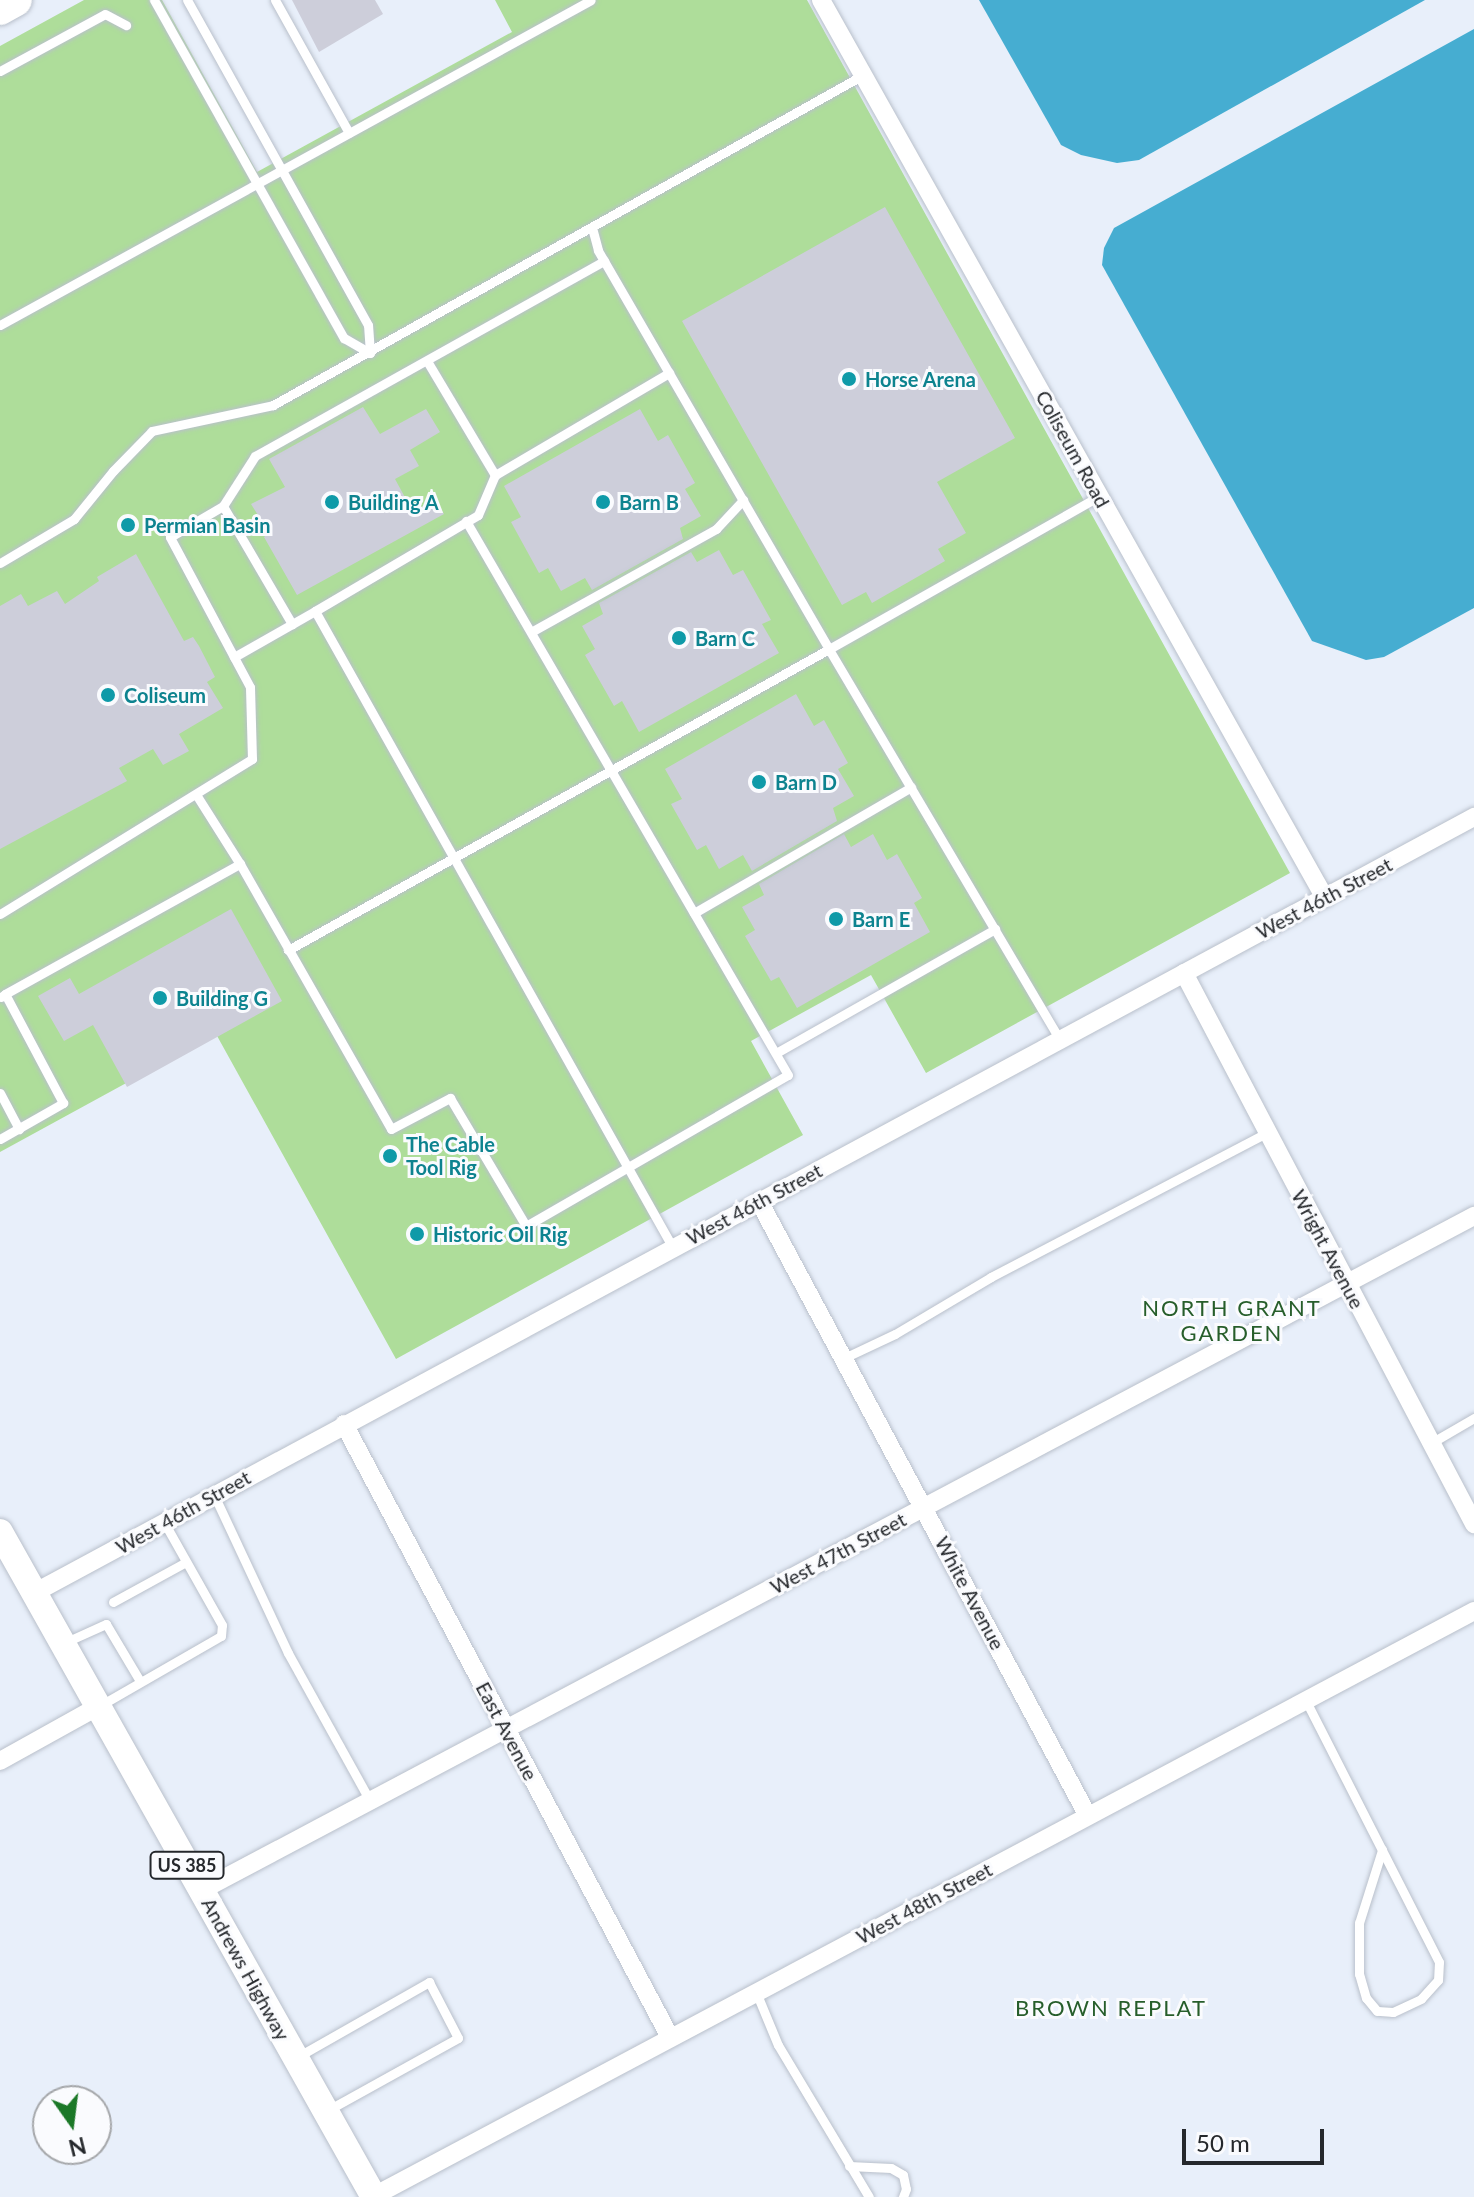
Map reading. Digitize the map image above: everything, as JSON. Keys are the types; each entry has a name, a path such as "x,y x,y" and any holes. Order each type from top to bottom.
{"highway":[{"path":"0,8 16,0"}],"main road":[{"name":"Andrews Highway","path":"3,1546 34,1593 99,1706 374,2196"}],"street":[{"name":"Coliseum Road","path":"821,0 1325,898"},
{"name":"West 46th Street","path":"34,1593 1474,817"},
{"name":"Wright Avenue","path":"1184,973 1474,1524"},
{"name":"White Avenue","path":"759,1201 1088,1816"},
{"name":"West 47th Street","path":"202,1890 1474,1216"},
{"name":"East Avenue","path":"344,1424 670,2037"},
{"name":"West 48th Street","path":"374,2196 1474,1611"},
{"path":"0,1761 99,1706"}],"lane":[{"path":"154,0 344,338 370,353"},
{"path":"187,0 368,325 370,353"},
{"path":"275,0 349,133"},
{"path":"0,325 259,186 591,0"},
{"path":"0,71 105,14 126,25"},
{"path":"0,563 74,519 113,471 152,431 273,405 863,75"},
{"path":"592,228 604,261 1060,1040"},
{"path":"0,914 197,796 252,759 250,687 170,537 223,506 255,456 604,261"},
{"path":"427,361 495,475"},
{"path":"234,657 478,515 495,475 669,373"},
{"path":"288,950 1099,496"},
{"path":"531,632 716,529 743,500"},
{"path":"223,506 292,624"},
{"path":"197,796 240,864 391,1129 450,1098 526,1226 788,1075 466,521"},
{"path":"315,611 673,1248"},
{"path":"694,913 911,787"},
{"path":"0,1139 63,1103 3,996 240,864"},
{"path":"776,1053 995,929"},
{"path":"0,1093 19,1129"},
{"path":"844,1358 895,1334 991,1277 1267,1133"},
{"path":"1431,1443 1474,1418"},
{"path":"214,1495 288,1653 370,1801"},
{"path":"99,1706 221,1636 222,1625 164,1522"},
{"path":"113,1602 186,1562"},
{"path":"63,1643 106,1624 140,1681"},
{"path":"1306,1701 1382,1850 1439,1962 1438,1980 1421,1999 1393,2012 1377,2011 1366,1998 1359,1974 1359,1923 1382,1850"},
{"path":"296,2057 429,1982 458,2038 326,2111"},
{"path":"756,1992 778,2045 869,2197"},
{"path":"849,2166 891,2168 903,2175 906,2189 903,2197"}],"green space":[{"path":"84,0 162,0 257,172 512,32 495,0 807,0 1290,873 926,1073 871,975 751,1041 803,1135 396,1359 216,1034 0,1152 0,46"}],"water":[{"path":"979,0 1425,0 1139,160 1117,163 1081,155 1061,145"},
{"path":"1474,29 1474,608 1384,657 1366,660 1312,641 1102,265 1104,248 1114,228"}],"building":[{"path":"292,0 375,0 383,14 319,52"},
{"name":"Horse Arena","path":"885,207 1015,438 937,482 966,533 938,549 945,561 872,603 866,592 842,605 682,321"},
{"name":"Building A","path":"363,407 380,434 426,409 440,432 410,450 419,466 395,479 413,512 435,499 444,514 297,595 264,537 269,533 251,504 285,487 269,459"},
{"name":"Barn B","path":"640,409 658,441 668,435 695,483 685,489 701,516 680,528 683,539 592,590 585,578 561,591 548,568 539,573 511,522 521,517 504,486"},
{"name":"Barn C","path":"719,550 733,575 743,570 771,620 762,624 779,653 639,732 622,701 614,706 585,655 595,649 582,626 603,614 599,603 691,552 697,562"},
{"name":"Coliseum","path":"136,554 184,641 193,637 199,646 215,677 207,682 223,708 179,734 189,751 163,765 153,749 119,768 127,781 0,849 0,606 21,594 28,606 57,591 65,604 99,581 97,577"},
{"name":"Barn D","path":"796,694 814,726 824,720 848,763 838,769 854,796 833,808 837,821 752,871 743,855 719,869 706,845 697,850 671,804 682,799 665,769"},
{"name":"Barn E","path":"844,834 851,847 873,834 887,860 897,854 922,898 914,903 930,932 797,1008 779,977 771,981 745,936 755,930 742,907 764,895 759,884"},
{"name":"Building G","path":"231,909 282,1001 127,1087 93,1025 64,1041 38,996 70,978 79,994"}],"place":[{"name":"Horse Arena","path":"849,379"},
{"name":"Building A","path":"332,502"},
{"name":"Barn B","path":"603,502"},
{"name":"Permian Basin","path":"128,525"},
{"name":"Barn C","path":"679,638"},
{"name":"Coliseum","path":"108,695"},
{"name":"Barn D","path":"759,782"},
{"name":"Barn E","path":"836,919"},
{"name":"Building G","path":"160,998"},
{"name":"The Cable Tool Rig","path":"390,1156"},
{"name":"Historic Oil Rig","path":"417,1234"}],"district":[{"name":"NORTH GRANT GARDEN","path":"1232,1320"},
{"name":"BROWN REPLAT","path":"1111,2008"}]}
